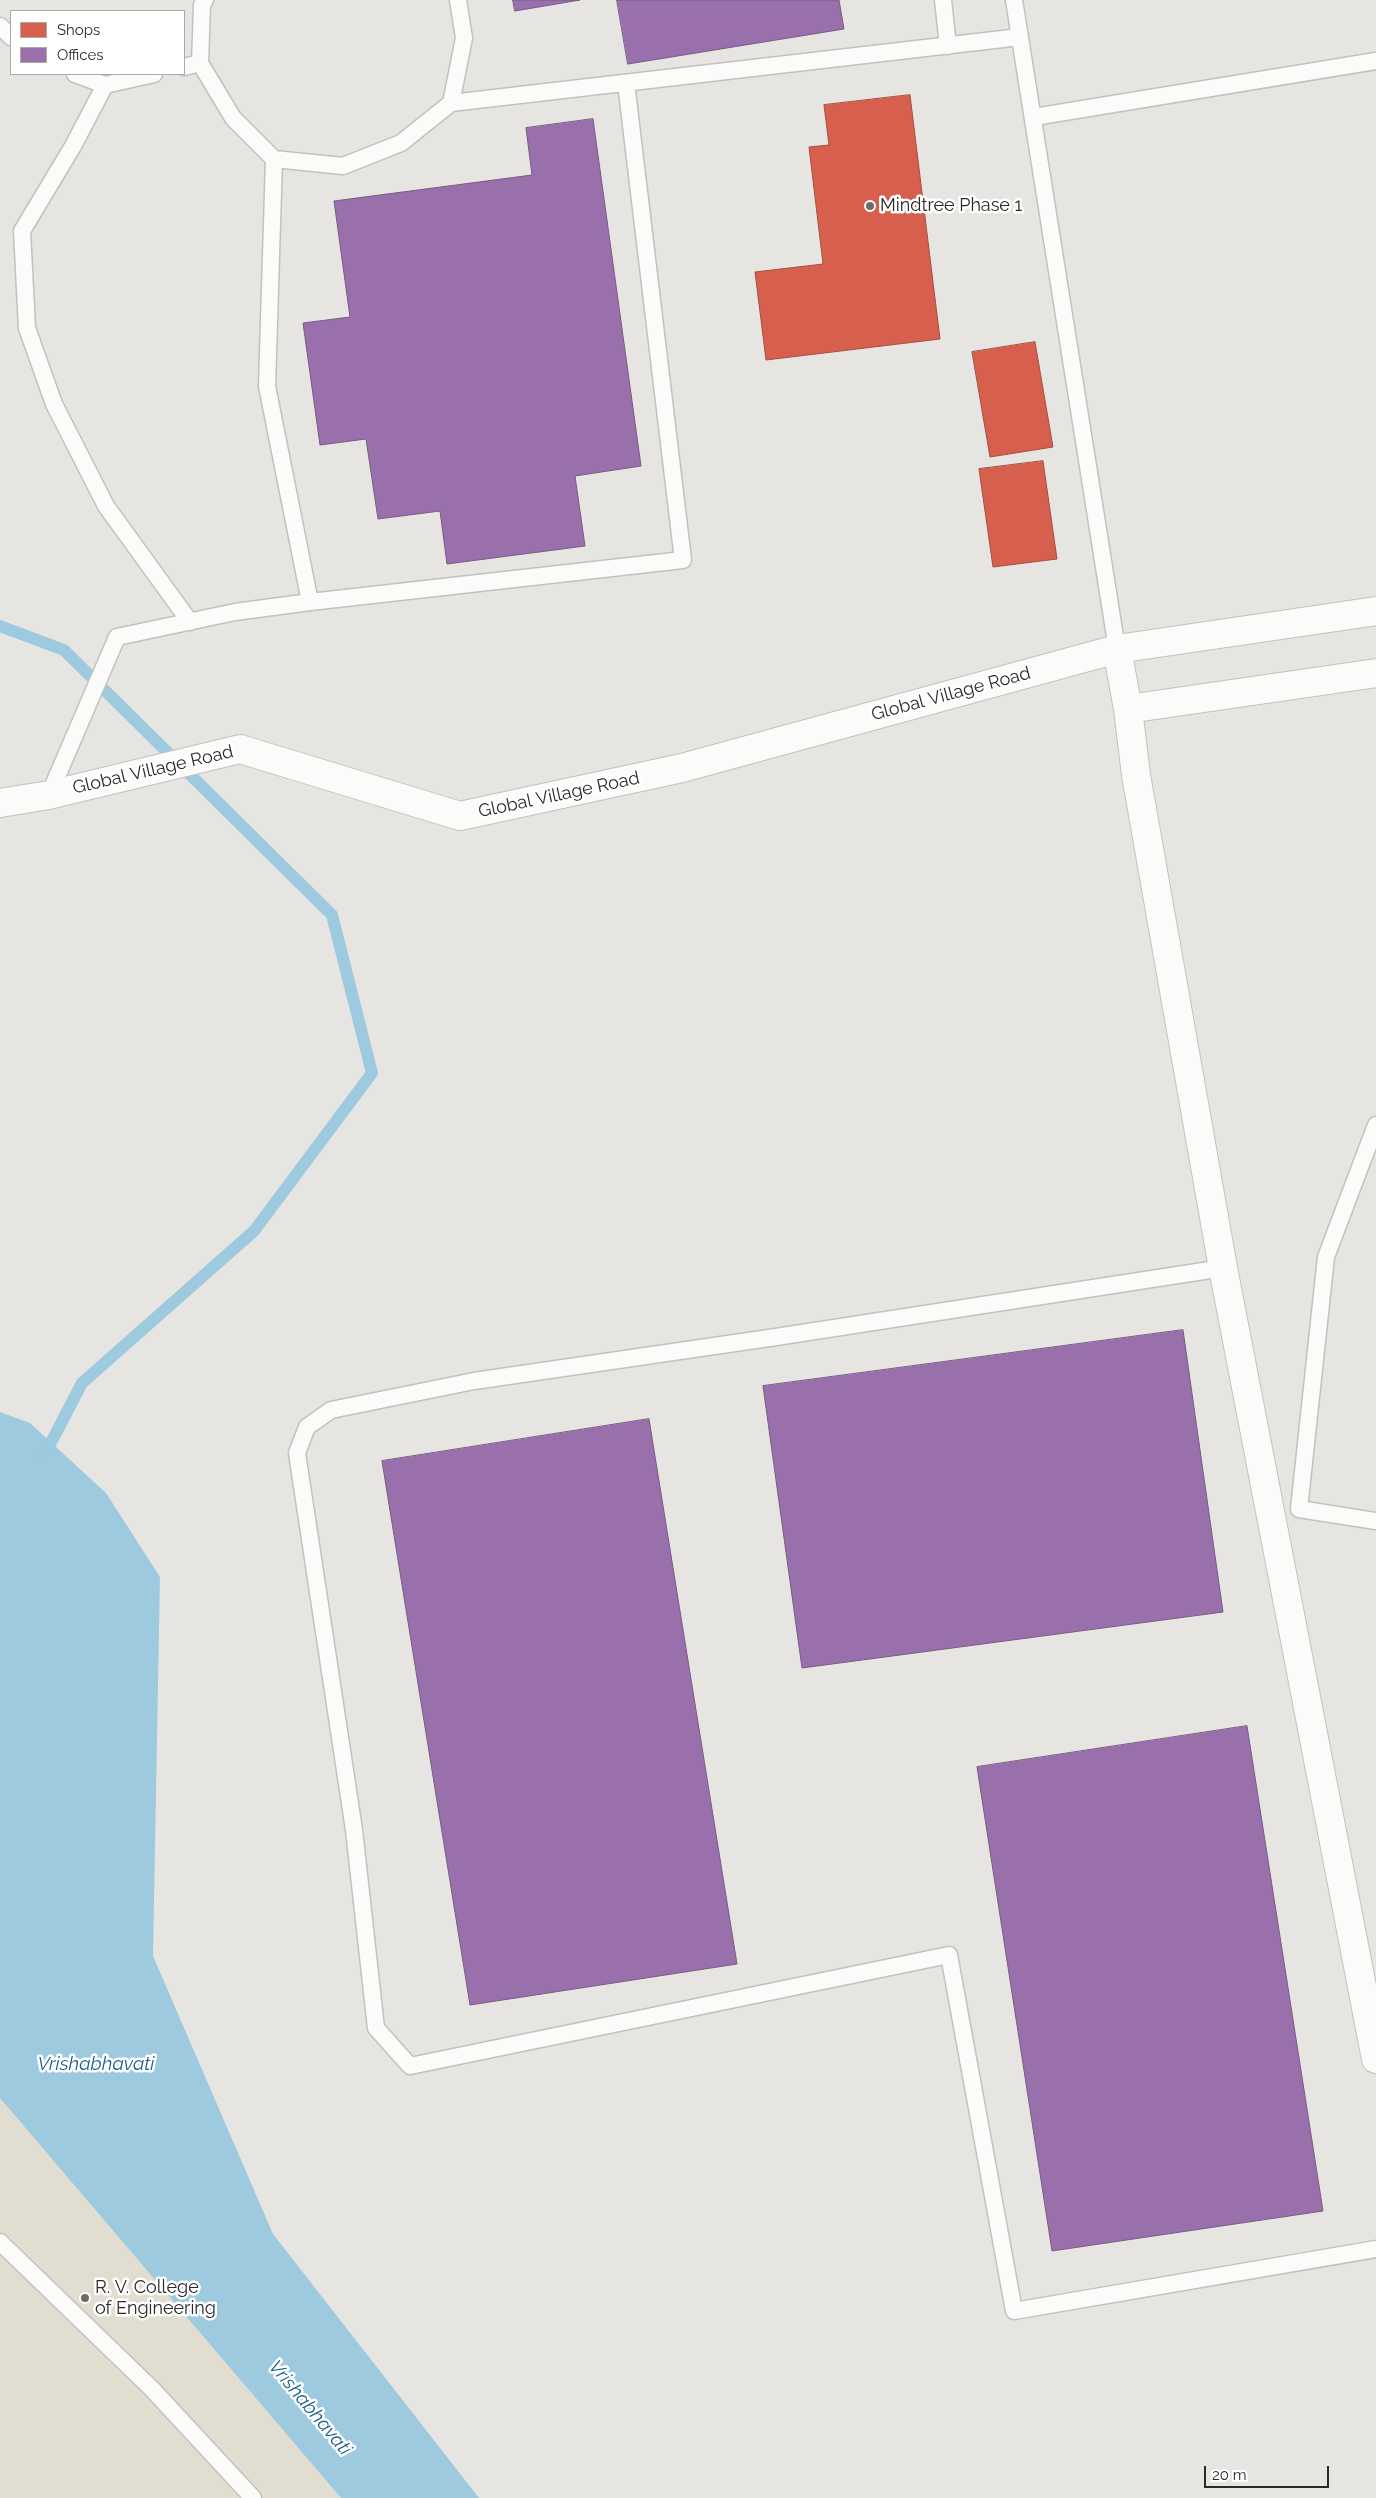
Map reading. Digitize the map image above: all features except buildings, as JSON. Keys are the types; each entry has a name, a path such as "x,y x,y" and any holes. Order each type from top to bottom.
{"street":[{"name":"Global Village Road","path":"0,802 49,795 240,749 460,816 682,768 1117,648 1376,611"},
{"path":"1117,648 1128,709 1136,775 1223,1268 1376,2059"},
{"path":"1128,709 1376,673"}],"lane":[{"path":"206,0 202,5 192,65 233,118 274,160 343,166 401,144 451,103 1020,37"},
{"path":"451,103 464,38 458,0"},
{"path":"943,0 948,46"},
{"path":"1014,0 1117,648"},
{"path":"0,26 10,36"},
{"path":"1034,117 1376,61"},
{"path":"78,75 105,85 150,75"},
{"path":"49,795 118,637 235,612 683,560 626,83"},
{"path":"105,85 73,146 22,231 26,328 54,404 106,506 190,622"},
{"path":"274,160 267,386 310,602"},
{"path":"1376,1126 1326,1257 1299,1509 1376,1521"},
{"path":"1223,1268 474,1381 330,1410 307,1427 297,1453 354,1830 376,2028 410,2066 949,1955 1014,2311 1376,2249"},
{"path":"0,2242 152,2389 253,2498"}],"shaded area":[{"name":"R. V. College of Engineering","path":"0,2098 341,2498 0,2498"}],"water":[{"name":"Vrishabhavati","path":"0,1412 30,1423 106,1493 160,1577 153,1956 273,2234 479,2498 341,2498 0,2098"}],"waterway":[{"path":"0,626 64,650 332,915 372,1073 254,1231 82,1383 44,1456"}],"place":[{"name":"Mindtree Phase 1","path":"870,206"},
{"name":"R. V. College of Engineering","path":"85,2298"}]}
